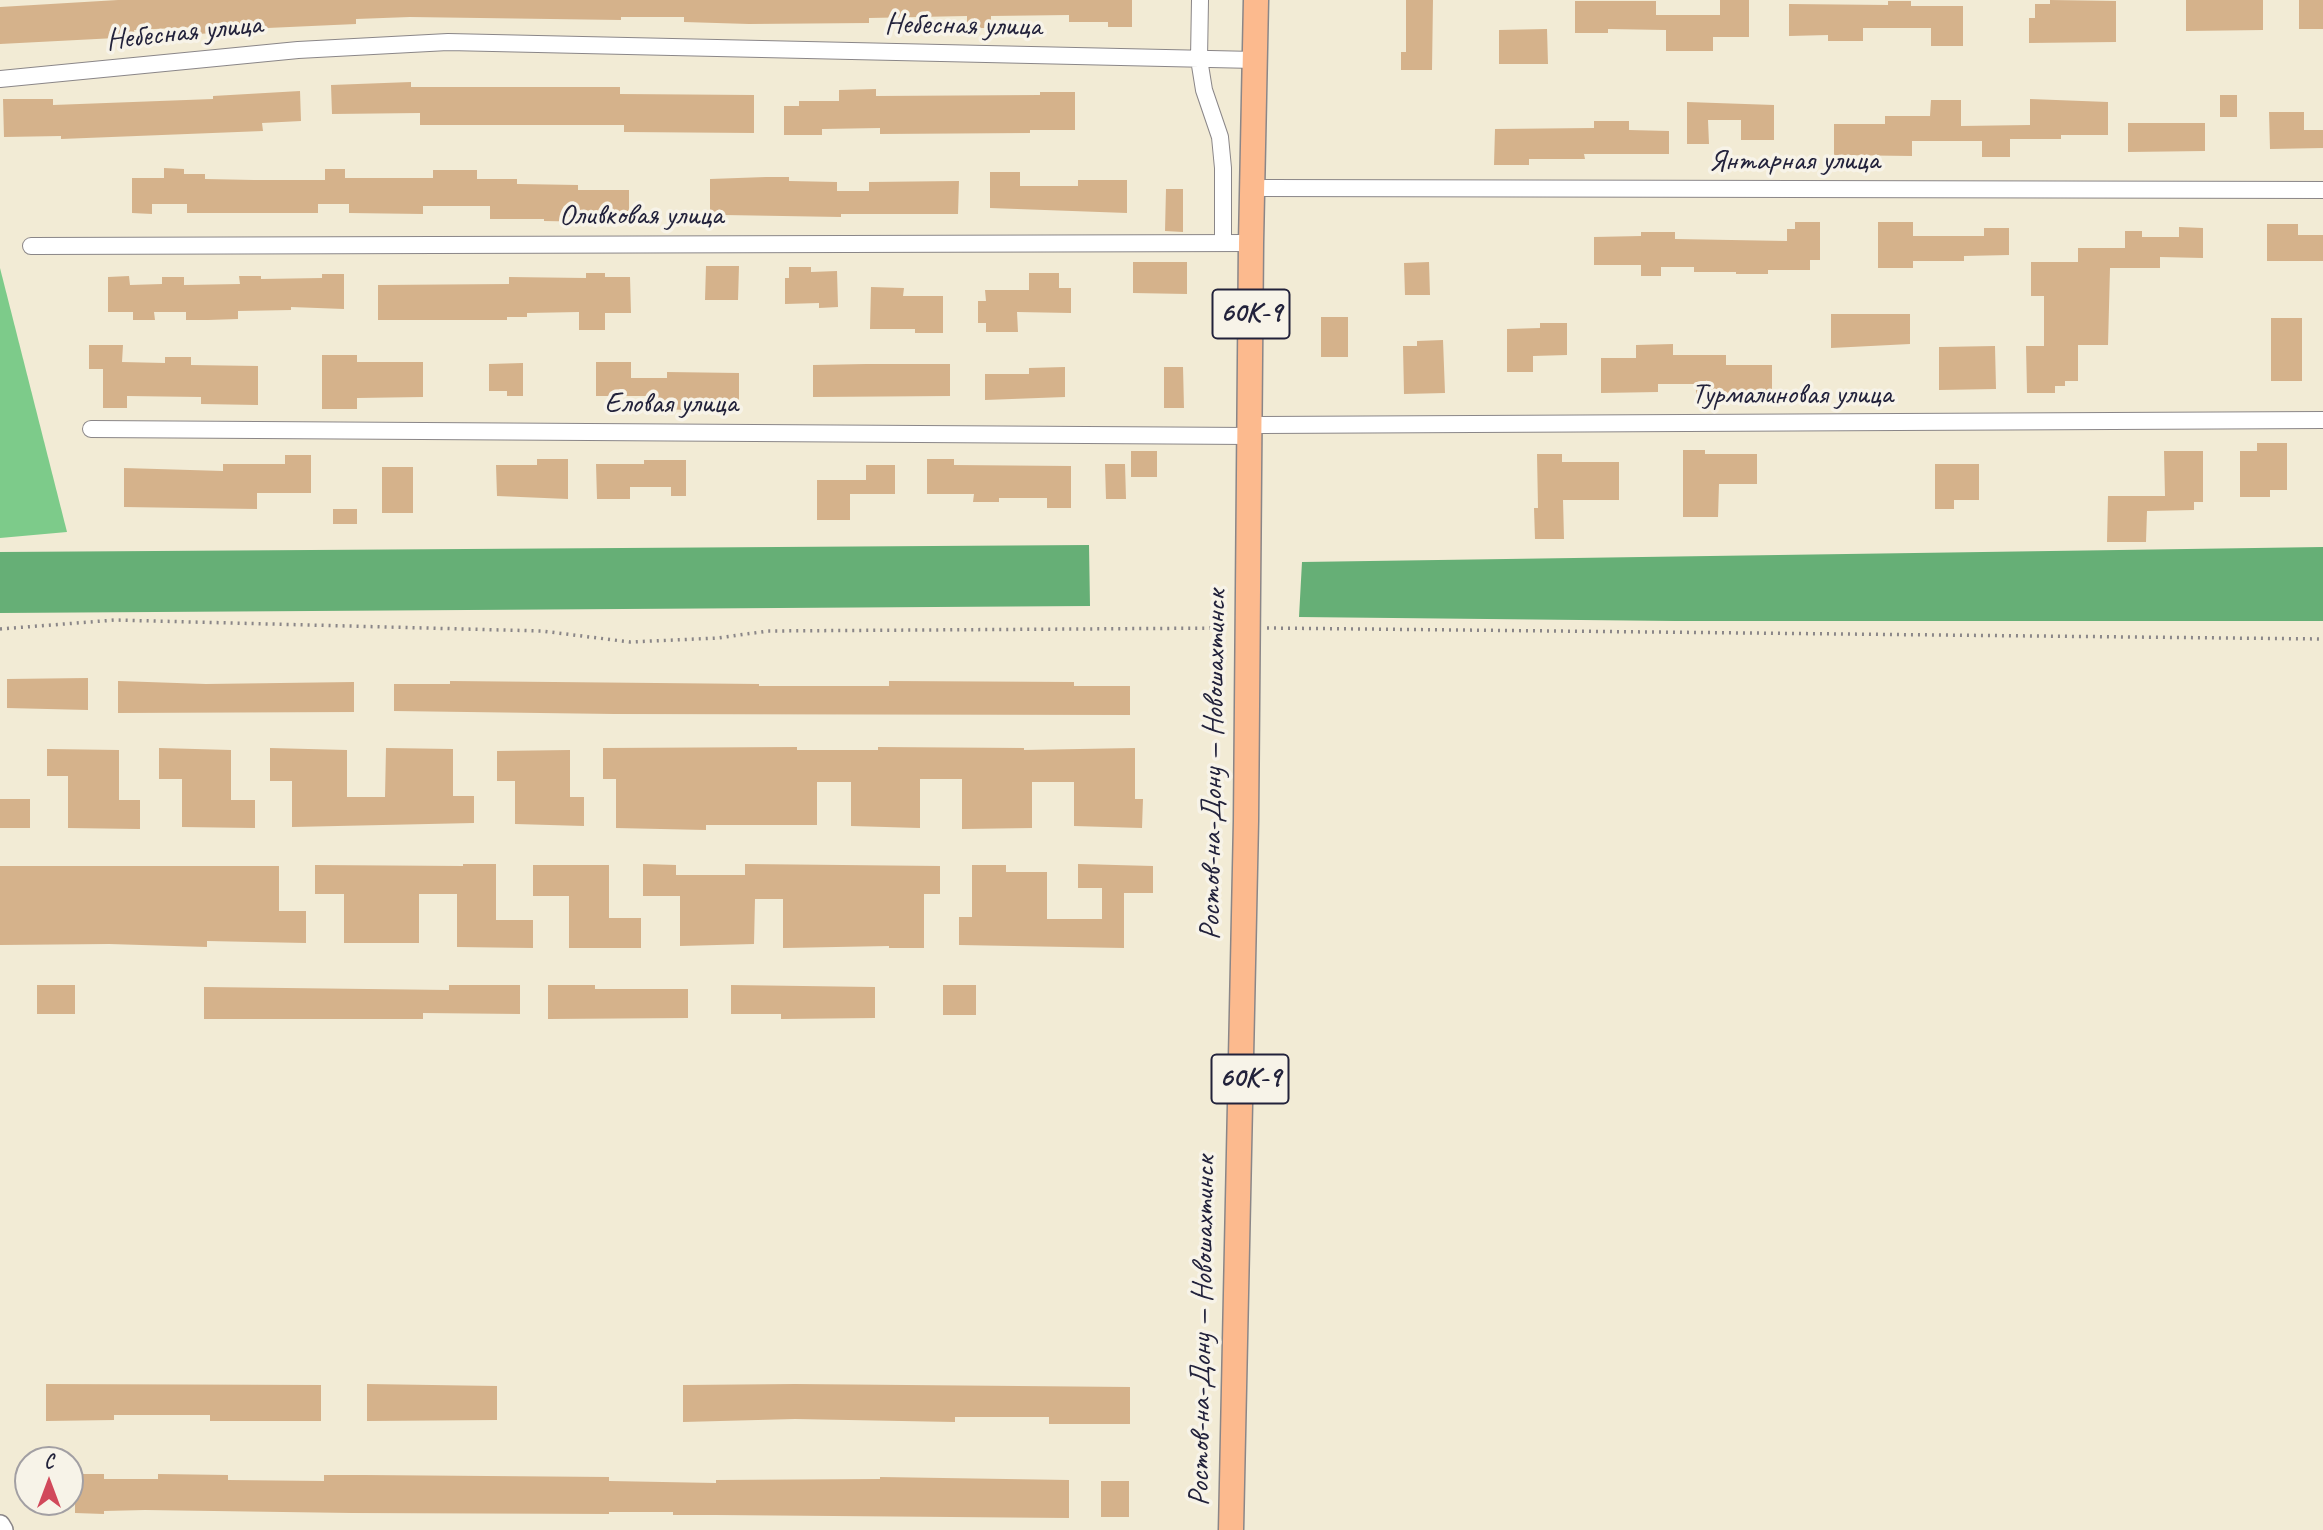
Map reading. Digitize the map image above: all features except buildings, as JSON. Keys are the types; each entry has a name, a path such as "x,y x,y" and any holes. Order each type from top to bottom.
{"main road":[{"name":"Ростов-на-Дону — Новошахтинск","path":"1256,0 1251,243 1256,430"},
{"name":"Ростов-на-Дону — Новошахтинск","path":"1241,1530 1256,430 1265,188 1267,0"},
{"name":"Ростов-на-Дону — Новошахтинск","path":"1231,1530 1253,628"}],"street":[{"path":"1200,0 1199,60 1204,90 1220,137 1223,168 1223,243"},
{"name":"Небесная улица","path":"0,79 298,50 448,43 1255,60"},
{"name":"Янтарная улица","path":"1265,188 2323,190"},
{"name":"Оливковая улица","path":"31,246 1251,243"},
{"name":"Турмалиновая улица","path":"1256,430 2323,420"},
{"name":"Еловая улица","path":"91,429 1256,430"},
{"path":"0,1525 3,1530"}],"path":[{"path":"0,629 116,620 542,631 630,642 718,638 768,631 1253,628 2323,639"}],"green space":[{"path":"0,268 67,532 0,538"},
{"path":"1089,545 1090,606 0,613 0,552"},
{"path":"2323,547 2323,621 1675,621 1299,617 1302,562"}]}
